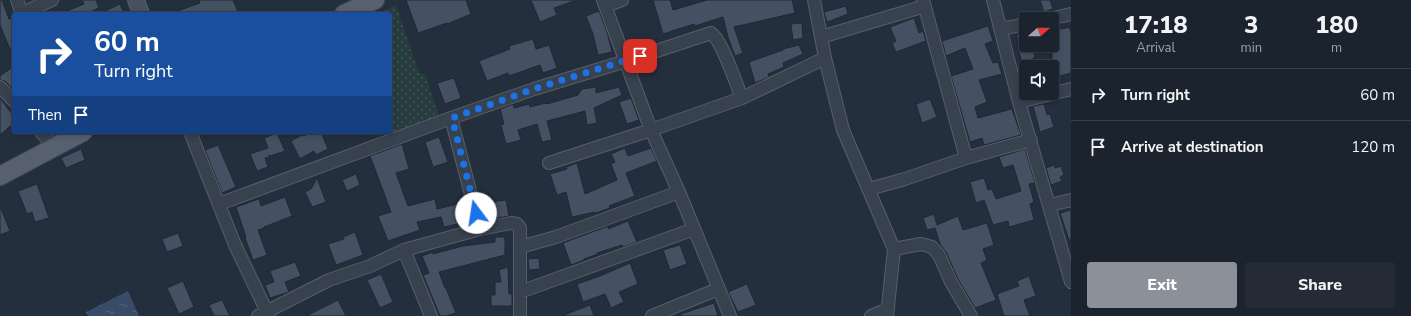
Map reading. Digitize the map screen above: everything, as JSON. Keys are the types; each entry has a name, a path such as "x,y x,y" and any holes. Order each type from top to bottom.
{"main road":[{"path":"348,12 375,0"},
{"path":"0,176 75,134"}],"street":[{"path":"16,0 22,12"},
{"path":"24,12 52,0"},
{"path":"136,0 140,12"},
{"path":"622,0 604,3 652,130 730,316"},
{"path":"814,0 825,58 843,130 894,248 887,313 871,316"},
{"path":"993,0 1071,282"},
{"path":"821,37 924,3 966,158"},
{"path":"1059,17 1071,14"},
{"path":"1000,29 1019,25"},
{"path":"219,204 534,89 711,33 715,36 720,45 742,98"},
{"path":"549,163 652,130 742,98 825,58"},
{"path":"0,87 12,99"},
{"path":"1020,102 1071,89"},
{"path":"452,118 480,229"},
{"path":"43,134 54,147"},
{"path":"191,134 264,315 329,280 370,266 404,250 480,229 511,223 517,224 520,228 520,316"},
{"path":"869,189 905,179 966,158 1031,140"},
{"path":"520,247 556,237 679,192"},
{"path":"1050,205 1071,200"},
{"path":"520,292 694,229"},
{"path":"894,248 921,244 932,247 939,255 951,282 971,316"},
{"path":"404,250 431,316"},
{"path":"652,316 718,290"}],"green space":[{"path":"396,5 419,73 425,74 439,115 392,134 392,12 381,12"}],"water":[{"path":"128,291 139,316 88,316 86,312"}],"building":[{"path":"0,0 2,0 9,19 12,18 12,54 0,25"},
{"path":"82,0 96,0 99,8 90,12 65,12 84,4"},
{"path":"199,0 233,0 238,12 175,12 200,3"},
{"path":"406,0 466,0 471,14 447,24 418,33"},
{"path":"531,0 574,1 554,8 557,15 540,22"},
{"path":"653,0 670,0 673,10 707,0 792,0 795,13 734,27 743,53 735,56 723,17 663,34"},
{"path":"1040,0 1050,0 1053,9 1044,12"},
{"path":"120,4 123,12 103,12"},
{"path":"846,6 848,14 827,22 824,12"},
{"path":"599,11 607,32 612,52 598,55 593,34 586,16"},
{"path":"914,18 919,33 923,31 926,41 896,52 892,43 896,41 890,27"},
{"path":"802,23 803,38 793,40 791,24"},
{"path":"988,26 993,41 985,44 993,63 998,62 1002,74 979,80 987,102 975,107 978,118 1012,109 1021,135 984,145 982,138 970,142 951,76 973,69 965,48 946,56 942,41"},
{"path":"1069,27 1071,32 1071,73 1059,76 1059,60 1049,60 1052,59 1052,52 1059,52 1059,29"},
{"path":"1019,34 1019,43 1016,35"},
{"path":"533,39 536,49 549,45 557,68 543,73 540,65 509,76 508,73 487,81 479,61 510,49 509,46"},
{"path":"799,45 803,54 783,63 784,67 768,74 769,77 755,83 749,62 783,49"},
{"path":"1018,49 1019,52 1034,52 1035,58 1021,60"},
{"path":"12,67 12,88 5,81 0,80 0,76"},
{"path":"454,78 461,98 445,104 437,83"},
{"path":"596,87 596,93 619,87 622,95 594,108 597,123 587,125 585,111 547,121 552,140 542,142 537,124 518,130 521,140 506,144 501,125 504,124 500,109 513,104 514,108 529,104 530,107 547,104 578,95 582,89"},
{"path":"0,98 12,114 12,125 0,135"},
{"path":"631,98 639,120 627,124 619,102"},
{"path":"930,99 937,117 922,123 916,104"},
{"path":"1044,104 1047,115 1050,114 1054,127 1040,132 1033,106"},
{"path":"277,134 285,151 270,156 269,155 269,157 265,158 268,167 257,171 250,154 268,148 264,138"},
{"path":"308,134 322,134 328,149 316,155 314,151 300,159 291,141 302,135"},
{"path":"439,137 448,162 433,167 425,142"},
{"path":"402,144 409,169 396,173 408,206 435,199 437,209 458,204 462,223 444,227 441,217 417,222 420,230 388,241 378,216 391,212 370,156"},
{"path":"218,145 236,187 222,193 205,150"},
{"path":"625,148 628,156 651,148 657,161 626,173 635,196 609,206 610,208 596,213 572,217 566,192 557,195 550,174 567,169 566,167 577,163 585,194 617,180 611,164 615,162 611,154"},
{"path":"81,149 85,160 66,168 61,158"},
{"path":"1025,149 1035,183 1029,184 1034,202 1030,204 1034,220 1009,227 1008,221 993,225 984,200 976,203 970,182 984,178 988,190 992,189 996,199 1021,191 1013,165 1003,168 999,157"},
{"path":"1054,165 1055,168 1061,166 1064,175 1060,177 1062,181 1051,185 1046,168"},
{"path":"356,174 360,185 347,191 342,180"},
{"path":"317,178 326,202 312,207 305,192 311,189"},
{"path":"37,184 49,218 35,222 32,212 27,214 18,191"},
{"path":"285,197 292,216 258,230 267,255 253,260 236,207 259,199 261,206"},
{"path":"506,200 509,216 486,220 483,203"},
{"path":"0,206 10,231 0,235"},
{"path":"1071,210 1071,240 1069,240 1060,213"},
{"path":"934,214 937,225 958,216 963,230 987,223 994,245 983,249 987,260 981,263 996,300 975,308 958,279 946,252 940,244 935,228 927,230 923,218"},
{"path":"628,221 637,242 597,253 598,254 571,265 563,243 608,226 608,229"},
{"path":"355,232 363,255 336,265 328,244 344,239 343,237"},
{"path":"178,233 183,246 167,252 162,239"},
{"path":"495,237 505,237 505,255 439,272 456,313 440,316 423,275 429,273 422,256 433,252 433,254 463,246 495,242"},
{"path":"680,245 687,264 670,270 663,250"},
{"path":"539,258 540,269 529,270 528,259"},
{"path":"295,262 301,276 285,282 289,292 270,298 265,285 274,282 270,271"},
{"path":"630,263 638,284 619,292 624,302 611,308 605,294 583,302 577,284"},
{"path":"508,267 509,294 512,294 512,306 491,306 491,295 495,295 495,282 501,282 499,270"},
{"path":"381,274 393,302 380,308 367,280"},
{"path":"1029,276 1036,296 1024,300 1030,316 1004,316 997,294 1019,286 1017,281"},
{"path":"183,281 194,307 179,314 167,288"},
{"path":"747,284 756,305 738,312 728,292"},
{"path":"222,300 230,316 214,316 209,305"},
{"path":"338,300 346,316 306,316"},
{"path":"714,303 718,316 681,316 681,314"},
{"path":"590,305 594,316 564,315"}],"route":[{"path":"476,213 452,118 534,89 640,56"}]}
